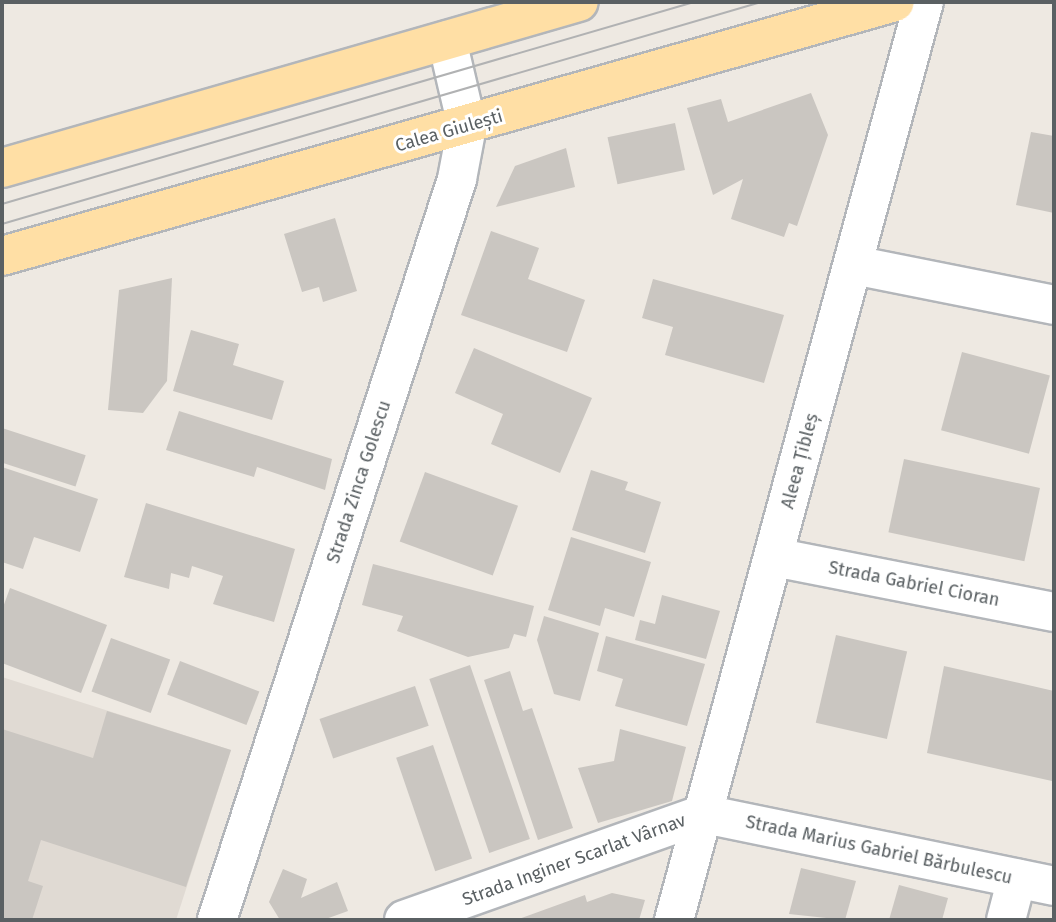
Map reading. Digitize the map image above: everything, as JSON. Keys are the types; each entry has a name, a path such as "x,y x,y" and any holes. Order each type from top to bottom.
{"main road":[{"path":"2,168 579,2"},
{"name":"Calea Giulești","path":"2,256 467,126 895,2"}],"street":[{"name":"Aleea Țibleș","path":"674,920 924,2"},
{"name":"Strada Zinca Golescu","path":"217,920 457,179 467,126 447,40"},
{"path":"854,265 1054,304"},
{"name":"Strada Gabriel Cioran","path":"774,557 1054,612"},
{"name":"Strada Marius Gabriel Bărbulescu","path":"704,814 1054,886"},
{"name":"Strada Inginer Scarlat Vârnav","path":"404,920 704,814"},
{"path":"1006,920 1017,878"}],"shaded area":[{"path":"2,677 231,750 176,920 2,920"}],"building":[{"path":"811,93 828,135 797,226 789,223 784,237 731,219 743,179 713,195 687,108 721,99 728,122"},
{"path":"675,123 685,170 617,184 608,137"},
{"path":"1031,132 1054,136 1054,213 1016,205"},
{"path":"566,148 575,187 496,207 515,166"},
{"path":"335,218 357,291 323,302 319,287 302,292 284,234"},
{"path":"491,231 539,248 528,279 585,300 567,352 461,315"},
{"path":"172,278 167,381 143,413 108,410 119,290"},
{"path":"653,279 784,315 764,383 665,355 673,327 642,318"},
{"path":"191,330 239,344 233,365 284,381 272,420 173,391"},
{"path":"474,348 592,398 560,473 491,444 503,414 455,393"},
{"path":"962,352 1050,376 1029,454 941,430"},
{"path":"179,411 332,459 325,490 257,467 254,477 166,450"},
{"path":"2,428 86,455 75,487 2,463"},
{"path":"904,459 1040,488 1024,561 888,532"},
{"path":"2,467 98,499 80,552 34,537 23,569 2,562"},
{"path":"591,470 628,482 625,490 661,502 645,553 572,530"},
{"path":"425,472 518,506 493,575 400,542"},
{"path":"146,503 295,549 274,622 213,604 223,576 192,566 189,578 171,573 169,589 124,577"},
{"path":"571,537 651,562 634,617 605,608 600,626 548,610"},
{"path":"373,564 534,606 526,637 514,634 509,648 468,657 397,631 403,616 362,605"},
{"path":"10,588 107,625 81,693 2,663 2,610"},
{"path":"662,595 720,611 706,659 635,640 640,620 655,624"},
{"path":"544,616 599,633 580,701 554,694 537,640"},
{"path":"836,635 907,651 887,739 816,723"},
{"path":"606,636 705,664 687,726 615,706 623,679 597,671"},
{"path":"111,638 170,660 151,713 92,692"},
{"path":"180,661 259,691 246,725 167,695"},
{"path":"470,665 530,839 489,853 429,679"},
{"path":"944,666 1054,691 1052,781 927,753"},
{"path":"510,671 523,711 532,708 573,828 538,840 484,680"},
{"path":"415,686 429,726 333,759 320,719"},
{"path":"107,711 231,750 186,887 41,840 28,881 43,886 32,920 2,920 2,729 93,758"},
{"path":"620,729 686,747 672,801 598,823 578,768 614,761"},
{"path":"433,745 472,858 435,871 396,758"},
{"path":"801,868 856,881 845,920 789,914"},
{"path":"283,869 307,879 301,898 337,882 348,911 323,920 280,920 269,902"},
{"path":"899,885 948,898 942,920 889,920"},
{"path":"612,893 645,900 639,920 516,920 585,895 587,902"}],"tram line":[{"path":"2,204 694,2"},
{"path":"2,224 761,2"}]}
